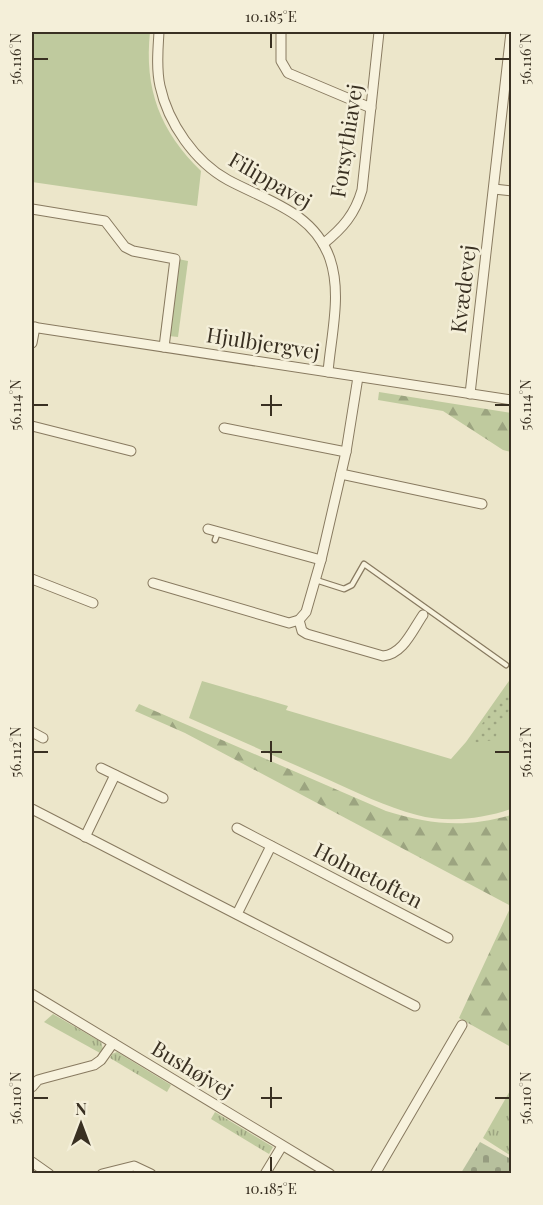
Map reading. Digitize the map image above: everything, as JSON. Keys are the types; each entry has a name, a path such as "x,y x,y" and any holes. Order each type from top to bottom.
{"street":[{"name":"Filippavej","path":"159,32 157,57 160,87 169,112 188,145 204,162 225,178 298,215 323,244 333,269 335,292 328,372"},
{"path":"281,32 280,61 288,73 371,108"},
{"name":"Forsythiavej","path":"323,244 347,223 358,204 362,190 380,32"},
{"name":"Kvædevej","path":"470,394 512,32"},
{"path":"494,189 512,191"},
{"path":"32,209 105,221 125,247 133,251 176,259 164,347"},
{"path":"32,343 33,327"},
{"name":"Hjulbjergvej","path":"33,327 512,400"},
{"path":"153,583 289,623 299,620 306,612 321,560 346,452 358,376"},
{"path":"32,426 131,451"},
{"path":"224,429 346,452"},
{"path":"341,474 482,504"},
{"path":"214,534 321,560"},
{"path":"32,579 93,603"},
{"path":"299,620 302,631 307,634 382,656 398,651 423,615"},
{"path":"32,732 42,738"},
{"path":"100,768 163,798"},
{"path":"85,837 115,775"},
{"path":"32,809 415,1006"},
{"name":"Holmetoften","path":"237,828 448,938"},
{"path":"237,914 271,846"},
{"name":"Bushøjvej","path":"32,994 330,1173"},
{"path":"375,1173 462,1026"},
{"path":"32,1087 38,1080 94,1065 101,1060 113,1043"},
{"path":"266,1173 282,1146"},
{"path":"32,1162 49,1173"},
{"path":"102,1173 134,1166 151,1173"}],"lane":[{"path":"315,580 344,589 352,585 364,564 506,665"}],"green space":[{"path":"43,32 150,32 150,72 158,108 175,140 201,171 197,206 32,182 32,34"},
{"path":"178,259 188,261 178,337 160,335 170,262"},
{"path":"379,392 511,413 511,452 503,450 443,411 378,400"},
{"path":"511,678 511,809 477,817 440,819 394,808 189,718 202,681 288,706 286,710 451,759 466,742"},
{"path":"511,686 511,708 500,723 495,740 472,743 482,724"},
{"path":"139,704 386,811 433,822 448,823 479,822 511,815 511,906 185,733 135,711"},
{"path":"511,906 511,1047 459,1018"},
{"path":"53,1014 101,1042 103,1049 100,1053 44,1022"},
{"path":"117,1052 171,1085 167,1092 110,1058"},
{"path":"511,1089 511,1156 483,1138"},
{"path":"215,1112 273,1147 269,1154 211,1119"},
{"path":"480,1142 511,1159 511,1173 461,1173"}]}
